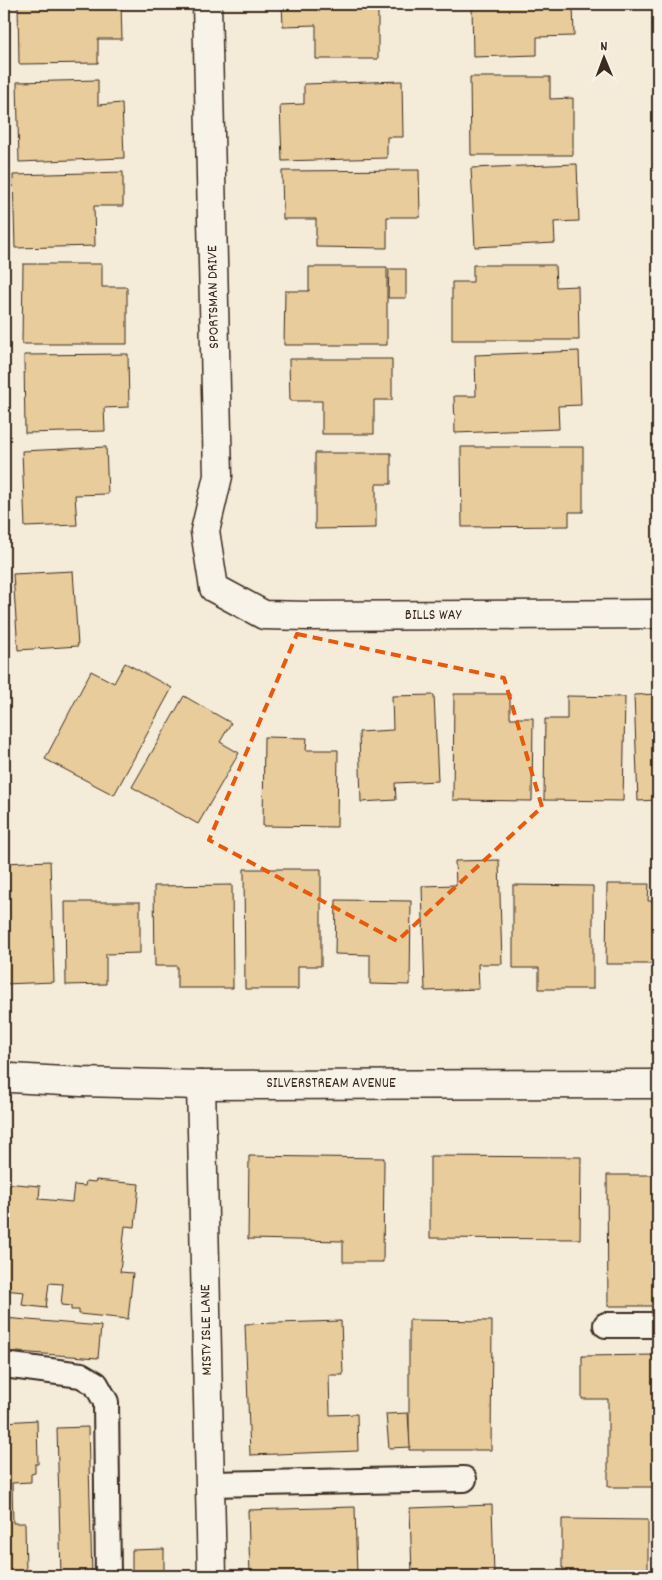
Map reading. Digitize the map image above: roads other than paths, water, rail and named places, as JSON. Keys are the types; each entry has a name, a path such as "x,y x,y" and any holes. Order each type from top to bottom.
{"street":[{"name":"SPORTSMAN DRIVE","path":"207,4 218,476 205,531 214,588"},
{"name":"BILLS WAY","path":"214,588 264,615 658,614"},
{"name":"SILVERSTREAM AVENUE","path":"4,1075 12,1078 81,1082 201,1085 658,1084"},
{"name":"MISTY ISLE LANE","path":"201,1085 212,1576"}],"lane":[{"path":"606,1325 658,1325"},
{"path":"4,1365 82,1375 96,1384 106,1402 108,1576"},
{"path":"210,1484 464,1479"}]}
